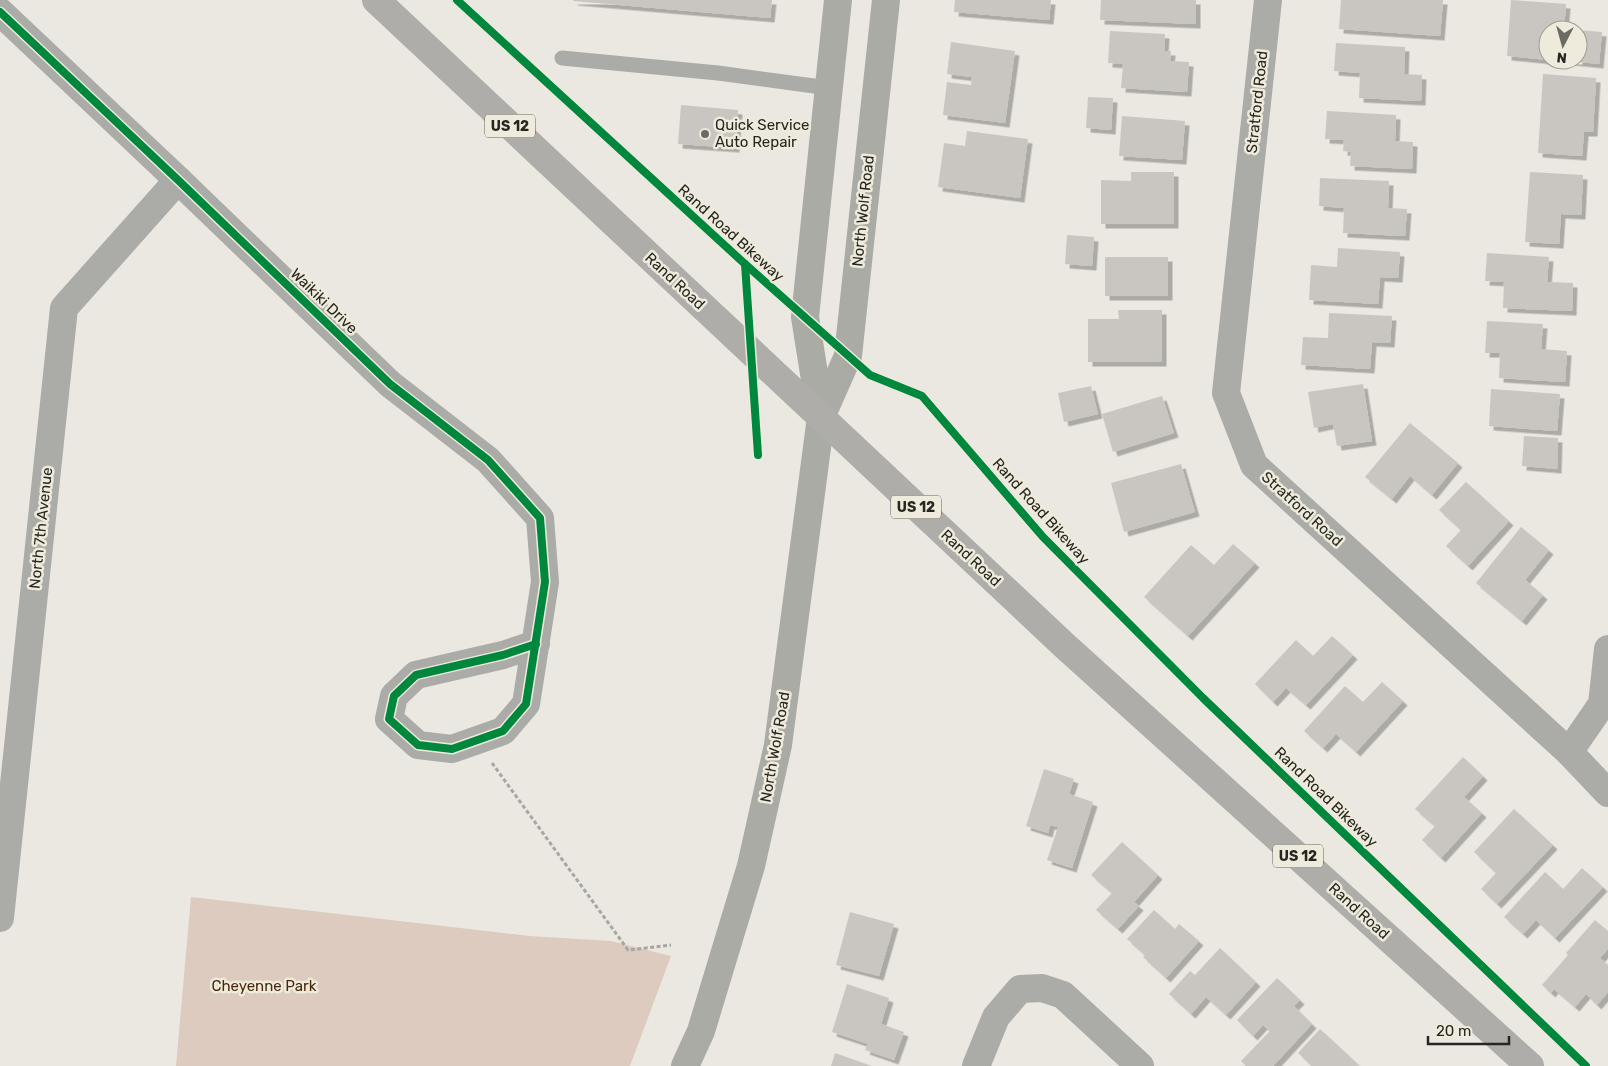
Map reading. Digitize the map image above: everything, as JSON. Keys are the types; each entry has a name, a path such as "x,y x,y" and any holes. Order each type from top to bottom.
{"main road":[{"name":"Rand Road","path":"376,0 1065,646 1530,1066"},
{"name":"North Wolf Road","path":"821,417 805,317 838,0"},
{"name":"North Wolf Road","path":"685,1066 701,1031 750,866 778,745 821,417 848,356 886,0"}],"street":[{"name":"Stratford Road","path":"1268,0 1226,393 1254,465 1569,752 1608,793"},
{"name":"Waikiki Drive","path":"0,12 390,384 488,460 540,518 545,582 536,644 526,704 503,731 452,749 418,745 389,719 394,696 416,676 502,656 536,644"},
{"name":"North 7th Avenue","path":"0,918 64,308 178,180"},
{"path":"1569,752 1602,704 1608,649"},
{"path":"976,1066 996,1017 1020,989 1042,988 1063,995 1140,1066"}],"lane":[{"path":"562,58 718,73 829,88"}],"path":[{"path":"475,741 628,950 671,944"}],"green space":[{"name":"Cheyenne Park","path":"191,897 529,936 611,941 671,956 630,1066 176,1066"}],"building":[{"path":"574,0 772,0 770,18"},
{"path":"955,0 1051,0 1049,20 954,12"},
{"path":"1101,0 1196,0 1196,24 1100,20"},
{"path":"1341,0 1443,0 1440,36 1339,29"},
{"path":"1511,0 1566,4 1565,20 1538,20 1538,59 1507,56"},
{"path":"1110,31 1165,34 1164,51 1171,51 1170,61 1189,62 1187,92 1121,88 1123,64 1108,63"},
{"path":"1588,31 1602,32 1599,64 1588,63"},
{"path":"951,42 1015,51 1005,123 943,115 947,82 971,85 972,77 947,74"},
{"path":"1336,43 1405,47 1404,74 1422,75 1421,101 1359,98 1360,73 1334,71"},
{"path":"1543,74 1596,78 1593,132 1584,132 1582,156 1538,153"},
{"path":"1088,97 1113,98 1111,130 1086,128"},
{"path":"681,105 738,110 735,148 678,144"},
{"path":"1327,111 1396,115 1395,141 1413,142 1412,169 1350,166 1351,152 1343,151 1344,140 1325,139"},
{"path":"1122,116 1185,121 1182,160 1119,156"},
{"path":"967,131 1028,139 1020,198 938,187 944,143 965,146"},
{"path":"1131,172 1174,172 1174,224 1101,224 1101,180 1131,181"},
{"path":"1530,172 1583,175 1581,215 1561,214 1559,244 1525,242"},
{"path":"1320,178 1389,181 1388,208 1407,209 1405,236 1343,233 1344,208 1319,206"},
{"path":"1067,235 1094,237 1092,266 1065,264"},
{"path":"1338,248 1400,252 1398,278 1380,277 1378,304 1309,300 1311,265 1337,267"},
{"path":"1487,253 1549,257 1547,282 1573,283 1572,311 1503,308 1504,282 1485,281"},
{"path":"1105,257 1168,257 1168,296 1105,296"},
{"path":"1118,310 1162,310 1162,362 1088,362 1088,319 1119,319"},
{"path":"1329,313 1392,316 1390,343 1372,342 1370,369 1301,365 1303,337 1328,338"},
{"path":"1487,321 1543,324 1541,349 1567,351 1565,382 1499,378 1500,353 1485,353"},
{"path":"1363,384 1372,441 1337,446 1333,424 1314,428 1308,392"},
{"path":"1091,386 1098,414 1064,422 1058,393"},
{"path":"1491,389 1560,394 1557,431 1489,426"},
{"path":"1162,396 1174,433 1113,452 1102,414"},
{"path":"1410,423 1458,463 1432,495 1410,476 1392,499 1365,477"},
{"path":"1524,436 1558,438 1557,469 1522,466"},
{"path":"1181,464 1195,512 1124,532 1111,483"},
{"path":"1466,482 1509,521 1468,566 1446,546 1461,530 1439,510"},
{"path":"1521,527 1549,550 1525,580 1543,595 1522,621 1476,583"},
{"path":"1233,544 1255,563 1188,636 1144,597 1191,545 1214,565"},
{"path":"1332,636 1353,655 1306,705 1286,688 1273,702 1255,684 1296,640 1313,656"},
{"path":"1382,682 1403,701 1356,752 1336,734 1323,748 1304,731 1345,686 1363,702"},
{"path":"1463,757 1483,776 1464,797 1482,813 1441,858 1422,840 1435,826 1415,809"},
{"path":"1044,769 1074,779 1069,794 1093,802 1072,868 1047,860 1058,827 1050,825 1048,833 1026,826"},
{"path":"1514,809 1553,845 1497,904 1481,889 1496,873 1474,852"},
{"path":"1122,842 1158,875 1134,902 1139,906 1118,929 1096,910 1112,893 1091,875"},
{"path":"1582,868 1603,887 1555,938 1536,920 1523,934 1504,917 1545,872 1563,889"},
{"path":"1154,910 1175,929 1179,924 1199,941 1166,978 1127,939"},
{"path":"850,912 894,924 879,976 836,965"},
{"path":"1595,920 1608,931 1608,949 1600,958 1608,965 1608,992 1597,1005 1586,994 1575,1007 1554,989 1551,993 1542,985 1568,955 1566,953"},
{"path":"1220,948 1256,982 1226,1015 1206,997 1191,1014 1169,994 1190,971 1195,975"},
{"path":"1277,978 1300,1000 1294,1006 1312,1024 1273,1066 1246,1066 1241,1061 1270,1031 1263,1025 1253,1036 1237,1020"},
{"path":"847,984 889,998 881,1024 904,1032 894,1060 865,1050 868,1044 832,1032"},
{"path":"1320,1029 1360,1066 1312,1066 1298,1053"},
{"path":"835,1053 872,1066 831,1066"}],"cycle path":[{"name":"Rand Road Bikeway","path":"457,0 745,264 870,375 922,396 1043,537 1203,698 1586,1066"},
{"path":"0,12 390,384 488,460 540,518 545,582 526,704 503,731 452,749 418,745 389,719 394,696 416,675 503,655 536,644"},
{"name":"Rand Road Bikeway","path":"745,264 758,455"}],"place":[{"name":"Quick Service Auto Repair","path":"705,134"}]}
